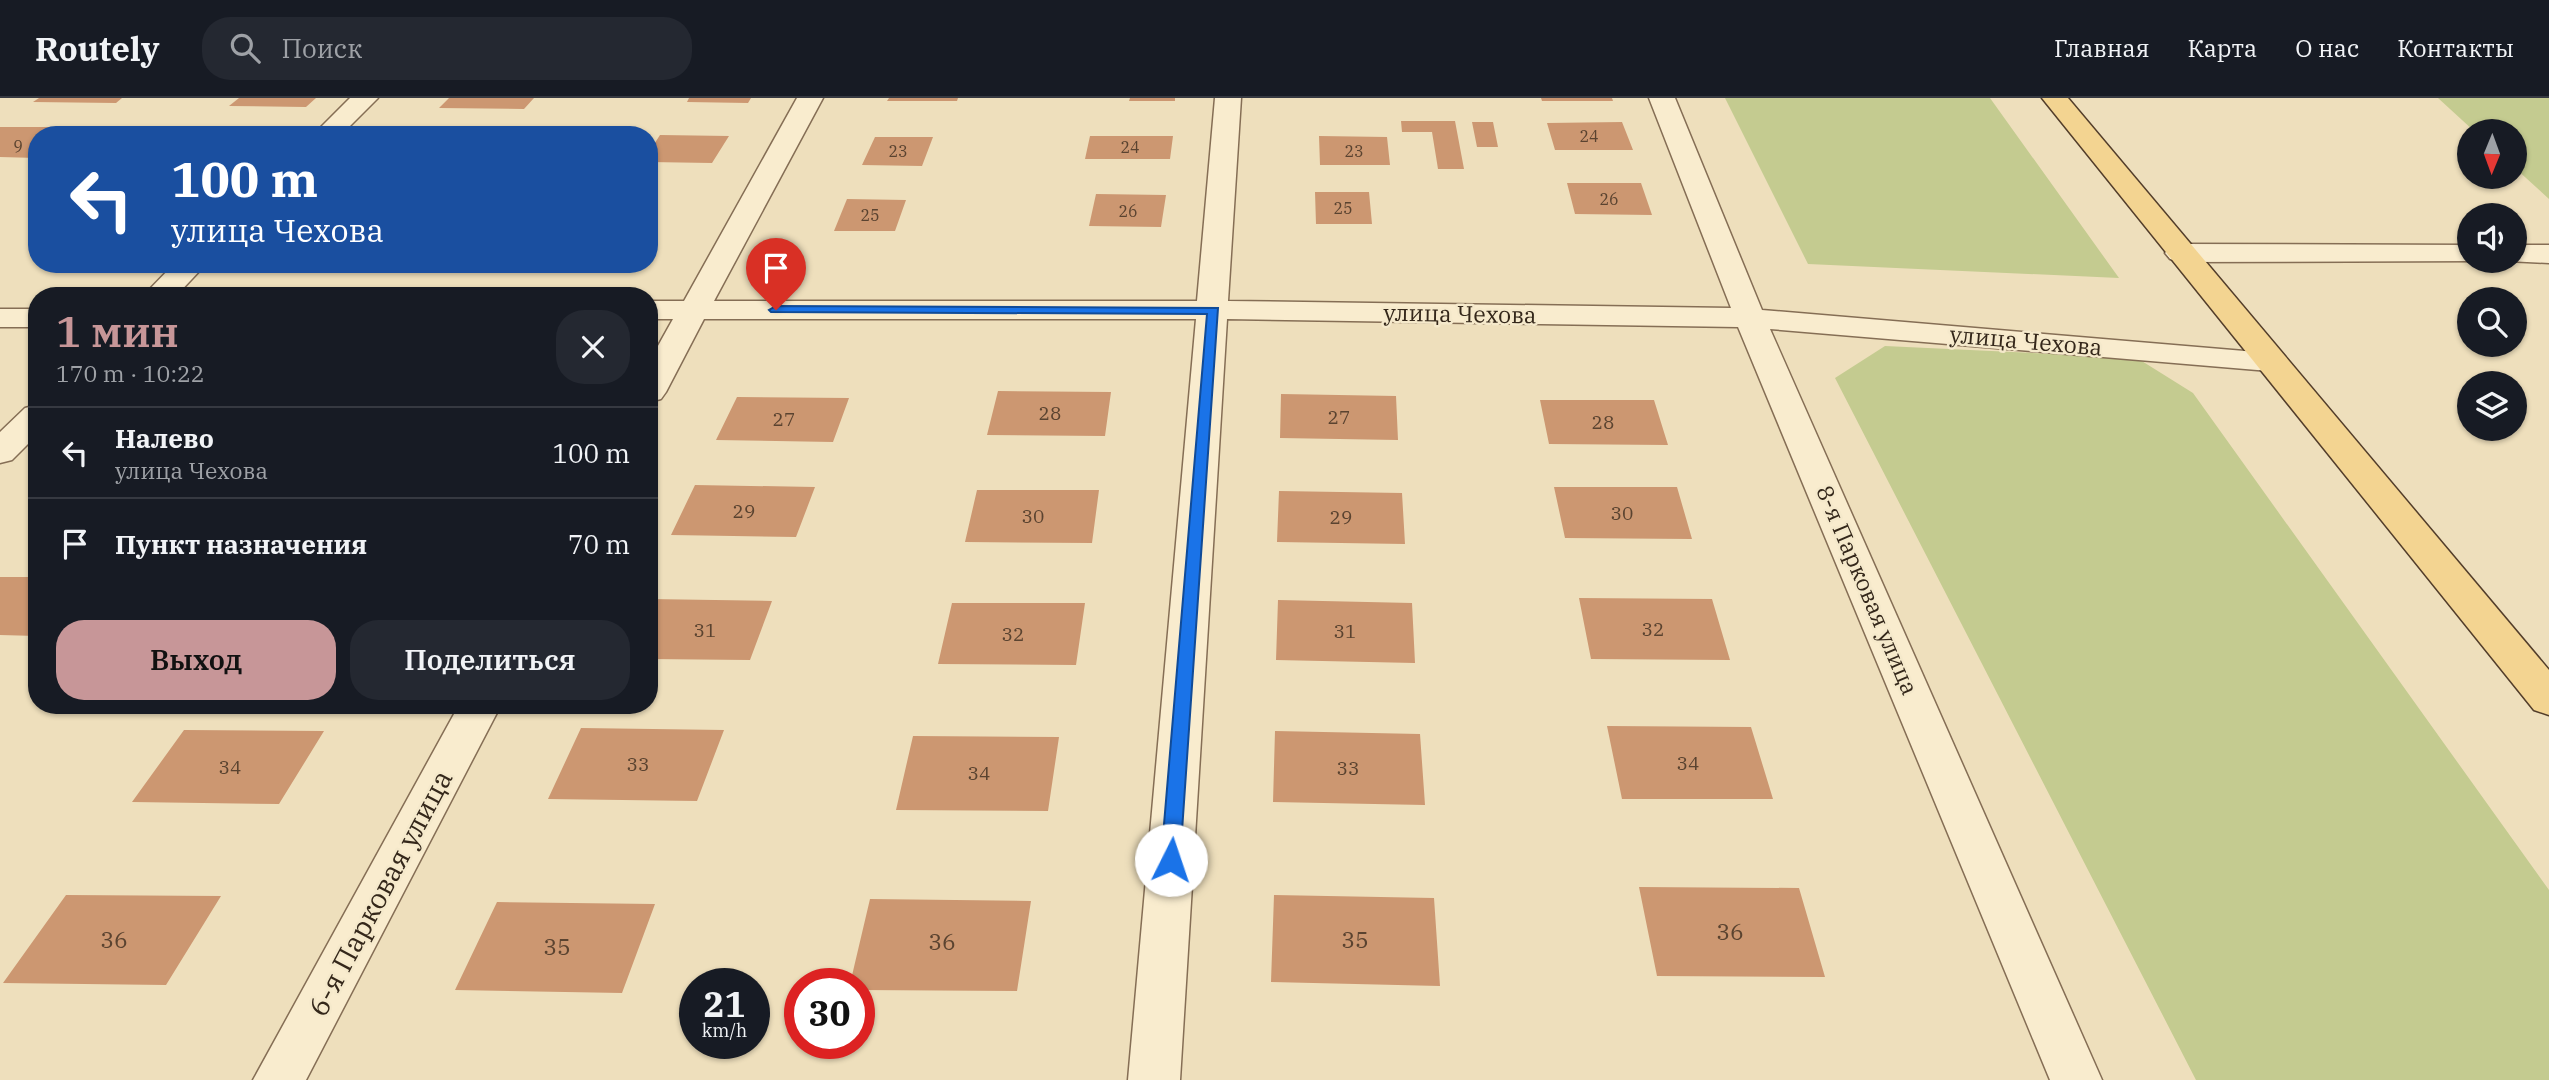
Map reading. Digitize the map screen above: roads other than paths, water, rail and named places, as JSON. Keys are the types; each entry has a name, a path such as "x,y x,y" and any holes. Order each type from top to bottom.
{"main road":[{"path":"2055,98 2549,699"}],"street":[{"path":"335,126 365,98"},
{"path":"658,375 810,98"},
{"path":"1154,1080 1228,98"},
{"name":"8-я Парковая улица","path":"1662,98 1750,318 2076,1080"},
{"path":"2180,253 2457,254"},
{"path":"2527,254 2549,254"},
{"path":"167,287 182,273"},
{"name":"улица Чехова","path":"658,310 1213,310 1750,318 2269,361"},
{"path":"0,318 28,318"},
{"path":"0,452 28,424"},
{"name":"6-я Парковая улица","path":"279,1080 476,714"}]}
